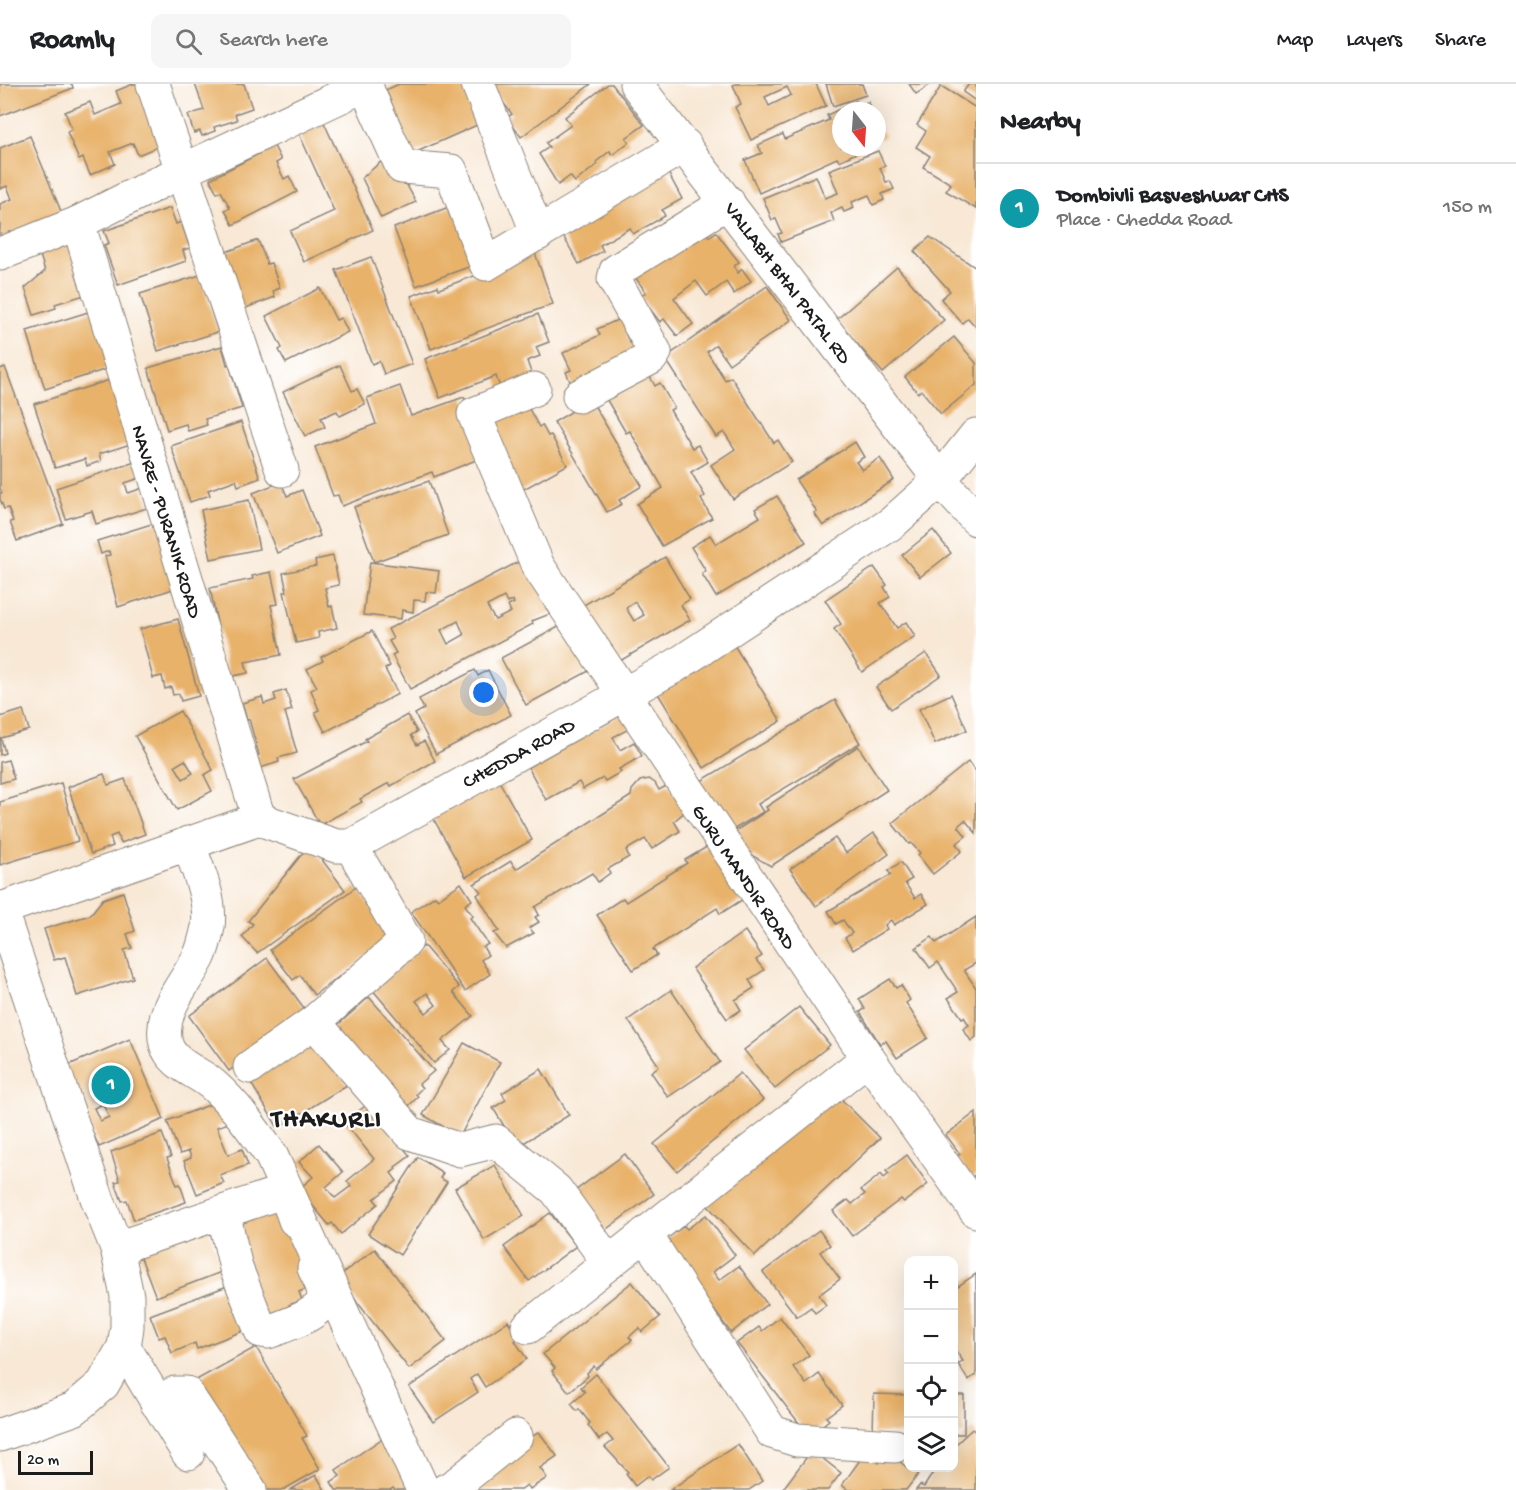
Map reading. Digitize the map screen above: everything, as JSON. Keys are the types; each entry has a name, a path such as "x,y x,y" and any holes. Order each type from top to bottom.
{"street":[{"path":"153,84 282,470"},
{"path":"478,84 538,234"},
{"name":"VALLABH BHAI PATAL RD","path":"636,84 940,480 976,519"},
{"path":"0,254 78,223 182,171 366,85 402,167 451,171 486,264 685,145"},
{"path":"579,396 651,358 655,351 614,279 616,271 728,202"},
{"name":"NAVRE - PURANIK ROAD","path":"78,223 259,819"},
{"name":"GURU MANDIR ROAD","path":"534,389 474,414 537,566 868,1058 976,1211"},
{"name":"CHEDDA ROAD","path":"351,846 675,666 892,523 940,480 976,435"},
{"path":"0,1435 74,1409 103,1384 124,1347 127,1327 127,1296 135,1237 107,1197 0,909 259,819 336,846 351,846 406,941 314,1022 250,1067"},
{"path":"188,843 206,897 208,925 200,956 164,1018 166,1045 178,1061 220,1092 248,1122 271,1155 445,1489 516,1436"},
{"path":"314,1022 410,1133 460,1150 496,1141 556,1190 609,1263"},
{"path":"528,1327 868,1058"},
{"path":"105,1163 107,1197"},
{"path":"135,1237 191,1206"},
{"path":"135,1237 223,1212"},
{"path":"645,1234 772,1432 797,1440 895,1446"},
{"path":"124,1347 188,1453"},
{"path":"157,1403 175,1393 186,1393 250,1490"}],"building":[{"path":"0,84 72,84 73,88 0,116"},
{"path":"133,84 142,84 166,143 138,155 133,143 110,152 115,164 90,175 83,158 79,160 67,132 72,129 65,112 90,102 95,115 121,104 116,91"},
{"path":"195,84 244,84 252,108 235,114 237,120 214,127 215,131 202,136 200,131 194,133 188,115 204,110"},
{"path":"399,84 469,84 486,121 412,154 386,90"},
{"path":"489,84 591,84 521,137 507,118 512,114"},
{"path":"608,84 612,84 644,125 626,138 629,142 612,155 610,151 575,182 570,176 558,185 539,154 549,147 546,143 571,125 565,117"},
{"path":"816,84 826,106 751,140 735,107 741,104 733,85","holes":["787,87 791,95 769,106 765,97"]},
{"path":"826,84 862,84 866,95 845,102 832,103"},
{"path":"909,84 931,84 916,94"},
{"path":"969,84 976,84 976,101 963,92"},
{"path":"941,86 976,108 976,209 946,191 951,184 923,167 930,156 916,147 926,131 917,125"},
{"path":"832,113 832,156 850,156 839,161 837,158 759,193 745,160 762,153 758,145 783,134 785,139 829,120 827,115"},
{"path":"321,116 373,230 304,262 290,231 334,211 296,127"},
{"path":"30,136 63,216 0,243 0,204 12,199 7,186 0,189 0,148"},
{"path":"274,146 281,160 276,163 284,179 289,176 297,192 233,225 225,210 230,208 221,191 217,193 210,179"},
{"path":"390,154 416,202 381,218 362,178"},
{"path":"865,156 880,156 885,166 880,168 886,182 890,181 894,189 882,194 884,200 873,205 869,195 852,202 854,208 844,212 842,208 831,213 834,221 781,242 778,234 782,233 776,219 772,220 763,198 816,176 825,198 838,193 829,170"},
{"path":"663,163 682,199 662,210 665,216 633,234 630,228 600,245 603,251 579,264 557,225"},
{"path":"454,205 477,264 416,286 394,228"},
{"path":"170,208 176,224 181,222 190,248 183,250 186,261 118,285 104,245 109,243 104,231"},
{"path":"705,230 709,237 716,232 739,262 734,266 738,273 742,269 751,281 734,294 726,282 707,296 696,281 674,298 693,324 677,336 664,319 660,322 640,296 646,292 629,269"},
{"path":"73,237 91,293 55,304 56,308 34,315 25,288 45,271 38,249"},
{"path":"930,237 976,268 976,327 968,318 962,323 941,299 950,291 914,251"},
{"path":"258,240 267,264 271,263 280,288 273,291 275,297 238,311 218,255"},
{"path":"534,250 553,304 431,349 411,296 438,286 439,289 511,262"},
{"path":"371,257 412,364 384,374 379,361 372,364 336,270"},
{"path":"897,267 944,320 883,373 836,320"},
{"path":"200,275 218,332 158,351 140,294"},
{"path":"767,286 791,320 729,364 716,345 707,352 725,380 731,377 774,443 778,440 792,462 733,499 711,465 735,449 724,432 716,437 665,358"},
{"path":"320,288 336,320 341,318 348,332 286,363 279,350 282,348 266,316"},
{"path":"98,309 116,366 45,389 27,331"},
{"path":"538,314 549,342 536,347 540,356 527,361 535,384 503,396 496,376 440,398 425,359"},
{"path":"624,317 631,333 626,335 630,343 641,338 647,350 572,386 566,372 571,370 563,353 600,335 597,329"},
{"path":"954,337 976,363 976,385 941,414 921,390 918,393 905,377"},
{"path":"222,346 242,408 205,419 207,425 188,431 186,424 167,430 148,368"},
{"path":"340,365 352,391 357,389 365,404 340,416 337,411 321,418 325,427 305,436 283,392"},
{"path":"5,367 63,524 17,541 8,508 4,509 0,499 0,493 2,493 0,488 0,369"},
{"path":"647,371 655,386 660,383 674,408 670,410 692,448 698,445 708,462 691,472 705,496 701,499 712,518 662,546 637,504 663,488 630,431 626,433 604,395"},
{"path":"119,377 140,441 99,454 101,461 87,466 85,459 55,468 34,404"},
{"path":"400,386 411,416 464,397 486,456 434,477 432,472 342,506 338,495 333,496 315,447 376,424 367,398"},
{"path":"524,400 539,427 542,425 548,436 551,435 567,465 515,494 484,419"},
{"path":"591,400 642,486 619,500 622,504 607,512 554,422"},
{"path":"241,422 260,478 238,486 236,480 208,490 210,495 190,502 171,446"},
{"path":"855,442 864,457 856,462 862,470 880,458 894,480 823,526 814,513 817,512 796,480"},
{"path":"135,462 140,478 125,483 128,493 143,488 150,507 96,524 92,511 66,519 56,488"},
{"path":"429,481 448,535 374,562 354,507"},
{"path":"281,482 287,496 302,490 320,536 277,553 253,493"},
{"path":"777,496 806,542 716,597 702,574 706,571 691,547 710,535 716,544 760,517 755,509"},
{"path":"249,500 259,549 211,559 201,510"},
{"path":"161,521 173,589 118,607 105,556 110,555 109,551 101,554 97,541"},
{"path":"933,530 951,553 920,577 902,555"},
{"path":"333,556 339,585 325,588 337,628 318,632 319,638 296,643 284,592 287,592 283,573 316,566 315,560"},
{"path":"665,557 690,599 681,605 690,620 613,665 577,609","holes":["635,602 644,615 634,621 626,608"]},
{"path":"522,560 555,612 532,621 533,624 410,689 392,655 396,653 389,641 393,639 388,629","holes":["504,597 507,603 513,600 514,603 508,606 511,612 495,620 487,606","458,621 464,635 448,644 441,630"]},
{"path":"370,562 439,571 436,593 426,592 425,601 414,600 413,612 402,610 401,619 363,615"},
{"path":"874,567 887,585 884,587 890,597 880,603 897,628 906,622 915,636 862,672 834,629 841,624 825,600"},
{"path":"271,572 278,604 271,605 281,655 245,662 248,673 228,677 210,588 253,579 252,576"},
{"path":"178,619 199,696 181,701 179,694 173,695 171,687 165,689 162,676 153,678 140,629"},
{"path":"564,624 589,671 526,705 501,658"},
{"path":"372,631 390,666 385,669 398,694 325,732 315,712 319,710 311,690 317,687 307,669 323,661 321,657"},
{"path":"729,637 781,721 704,768 652,684"},
{"path":"926,653 941,675 891,709 876,687"},
{"path":"475,670 478,676 488,670 511,715 436,754 415,714 424,709 419,699"},
{"path":"286,690 292,710 285,712 297,753 278,758 279,762 257,769 254,756 259,755 242,703 262,697 264,704 276,700 274,694"},
{"path":"951,694 967,730 935,744 919,709"},
{"path":"835,700 860,743 758,804 763,812 726,834 696,784"},
{"path":"23,710 29,730 1,738 5,753 0,755 0,717"},
{"path":"180,711 213,770 204,775 212,791 177,810 135,736","holes":["185,760 193,773 183,779 175,766"]},
{"path":"623,714 631,728 613,737 620,750 634,742 642,756 619,769 621,772 605,781 603,778 583,789 579,782 546,800 528,767"},
{"path":"407,715 417,732 411,735 417,745 424,741 435,761 391,786 389,783 360,799 362,802 320,825 294,779 367,741 365,739"},
{"path":"858,746 887,790 771,866 723,839 768,810 766,807"},
{"path":"8,760 14,779 0,783 0,762"},
{"path":"968,762 976,771 976,833 965,820 958,826 966,836 956,844 962,851 933,874 918,855 920,853 911,843 909,844 892,823"},
{"path":"104,774 108,785 125,779 145,834 121,843 117,834 110,837 113,846 91,854 68,787"},
{"path":"498,779 532,840 466,877 432,816"},
{"path":"649,779 659,790 668,785 686,811 674,821 680,831 652,849 645,839 626,850 629,857 608,869 610,873 598,882 592,873 535,907 539,915 535,917 539,922 529,928 534,933 506,948 494,933 499,931 477,895 481,892 474,884 511,861 516,869 631,796 632,790 640,781"},
{"path":"61,783 78,841 0,865 0,802"},
{"path":"874,833 889,854 816,906 790,869 835,838 846,853"},
{"path":"310,844 345,890 257,953 242,937 253,924 248,921"},
{"path":"710,845 745,898 720,914 717,908 653,949 657,955 633,970 597,915 623,898 626,902 687,863 685,860"},
{"path":"901,862 912,879 905,883 915,898 921,894 928,904 894,925 891,920 885,925 887,929 853,950 845,938 852,933 843,920 836,924 828,911 891,875 888,871"},
{"path":"461,883 472,900 465,905 473,916 470,918 488,944 483,947 488,955 481,960 490,974 465,991 411,912 435,896 438,899"},
{"path":"356,887 393,937 314,995 300,975 293,980 270,950"},
{"path":"123,892 135,931 127,934 132,948 124,950 133,978 77,996 65,957 54,960 44,929 90,915 103,899"},
{"path":"976,917 976,963 964,970 976,988 976,1037 971,1041 963,1029 969,1025 948,998 958,992 938,962 930,968 916,948 932,937 936,943"},
{"path":"745,931 762,956 756,960 764,970 749,980 754,988 735,1000 741,1010 727,1019 692,968"},
{"path":"424,946 459,987 453,992 473,1016 442,1041 450,1050 434,1063 372,989","holes":["427,993 436,1005 426,1013 416,1001"]},
{"path":"267,958 307,1012 229,1071 189,1016"},
{"path":"890,979 896,988 901,985 910,1000 906,1003 928,1038 897,1058 886,1041 880,1044 860,1012 865,1009 859,999"},
{"path":"671,990 720,1062 668,1097 651,1072 659,1066 628,1020"},
{"path":"369,997 434,1071 419,1084 422,1088 416,1094 418,1097 404,1110 332,1030"},
{"path":"799,1007 830,1045 775,1089 744,1050"},
{"path":"316,1036 347,1085 278,1128 248,1078"},
{"path":"130,1039 164,1119 99,1147 64,1067","holes":["103,1104 109,1117 100,1121 94,1108"]},
{"path":"464,1043 500,1062 460,1136 423,1115"},
{"path":"541,1069 569,1115 517,1147 493,1108 506,1100 502,1093"},
{"path":"740,1073 763,1100 677,1171 654,1144"},
{"path":"834,1092 880,1138 755,1256 708,1206"},
{"path":"222,1100 231,1122 217,1127 228,1155 242,1149 248,1165 220,1175 224,1183 197,1194 184,1161 191,1158 189,1151 180,1154 167,1121"},
{"path":"368,1104 410,1156 395,1167 396,1169 391,1173 397,1181 374,1199 378,1204 341,1234 332,1223 329,1225 299,1189 313,1177 299,1162 319,1144 343,1172 326,1187 335,1198 351,1186 347,1181 374,1159 344,1122"},
{"path":"976,1112 976,1177 975,1175 971,1178 956,1157 960,1154 946,1135"},
{"path":"162,1133 171,1157 167,1158 186,1202 134,1220 127,1200 122,1201 115,1182 120,1181 111,1152"},
{"path":"625,1154 654,1194 604,1231 575,1191"},
{"path":"907,1155 928,1184 904,1202 901,1199 852,1236 833,1211 848,1200 852,1204 865,1194 861,1190 881,1174 884,1178 889,1174 886,1171"},
{"path":"418,1157 443,1173 440,1178 447,1182 400,1255 368,1234"},
{"path":"495,1165 524,1216 484,1240 455,1188"},
{"path":"285,1204 310,1268 306,1289 299,1292 302,1300 289,1305 293,1314 267,1327 229,1227"},
{"path":"550,1213 576,1246 529,1281 504,1247"},
{"path":"706,1215 735,1255 713,1272 719,1280 739,1266 767,1304 731,1333 663,1241 684,1226 687,1229"},
{"path":"207,1224 224,1271 156,1297 138,1250"},
{"path":"819,1230 830,1245 820,1252 840,1279 819,1295 826,1305 815,1313 811,1307 797,1317 763,1272"},
{"path":"375,1249 446,1341 409,1369 338,1277"},
{"path":"976,1274 976,1375 968,1380 958,1364 963,1361 958,1354 958,1286"},
{"path":"632,1282 660,1317 642,1332 639,1328 629,1337 632,1340 596,1369 594,1366 587,1373 588,1376 569,1392 552,1371 555,1368 543,1354"},
{"path":"230,1285 248,1329 197,1349 195,1343 172,1353 165,1336 159,1338 150,1315"},
{"path":"780,1317 809,1355 793,1367 806,1384 819,1374 842,1405 826,1417 829,1420 809,1436 737,1343 759,1327 762,1331"},
{"path":"508,1321 519,1338 515,1341 527,1359 485,1387 477,1374 470,1379 478,1392 433,1422 409,1387"},
{"path":"256,1347 307,1436 302,1438 320,1469 283,1490 259,1490 189,1384"},
{"path":"596,1374 669,1467 651,1480 648,1476 635,1486 626,1474 628,1472 605,1447 613,1441 607,1434 599,1440 588,1425 590,1423 579,1409 577,1411 571,1404 585,1392 581,1387"},
{"path":"874,1394 904,1395 904,1433 873,1433"},
{"path":"958,1395 964,1395 964,1434 958,1434"},
{"path":"972,1429 976,1432 976,1490 916,1490 920,1485 924,1487 933,1472 958,1472 958,1442"},
{"path":"539,1432 557,1456 540,1468 547,1478 530,1489 527,1485 520,1490 468,1490 463,1482"},
{"path":"383,1438 414,1483 404,1490 393,1488 390,1490 336,1490 331,1482 340,1476 336,1470"},
{"path":"738,1444 762,1481 749,1490 670,1490"},
{"path":"812,1450 841,1473 828,1490 782,1490"},
{"path":"887,1452 904,1465 904,1472 920,1472 906,1490 848,1490 842,1485 865,1453 879,1463"},
{"path":"316,1475 325,1490 290,1490"}],"place":[{"name":"Dombivli Basveshwar CHS","path":"111,1085"}],"district":[{"name":"THAKURLI","path":"327,1117"}]}
